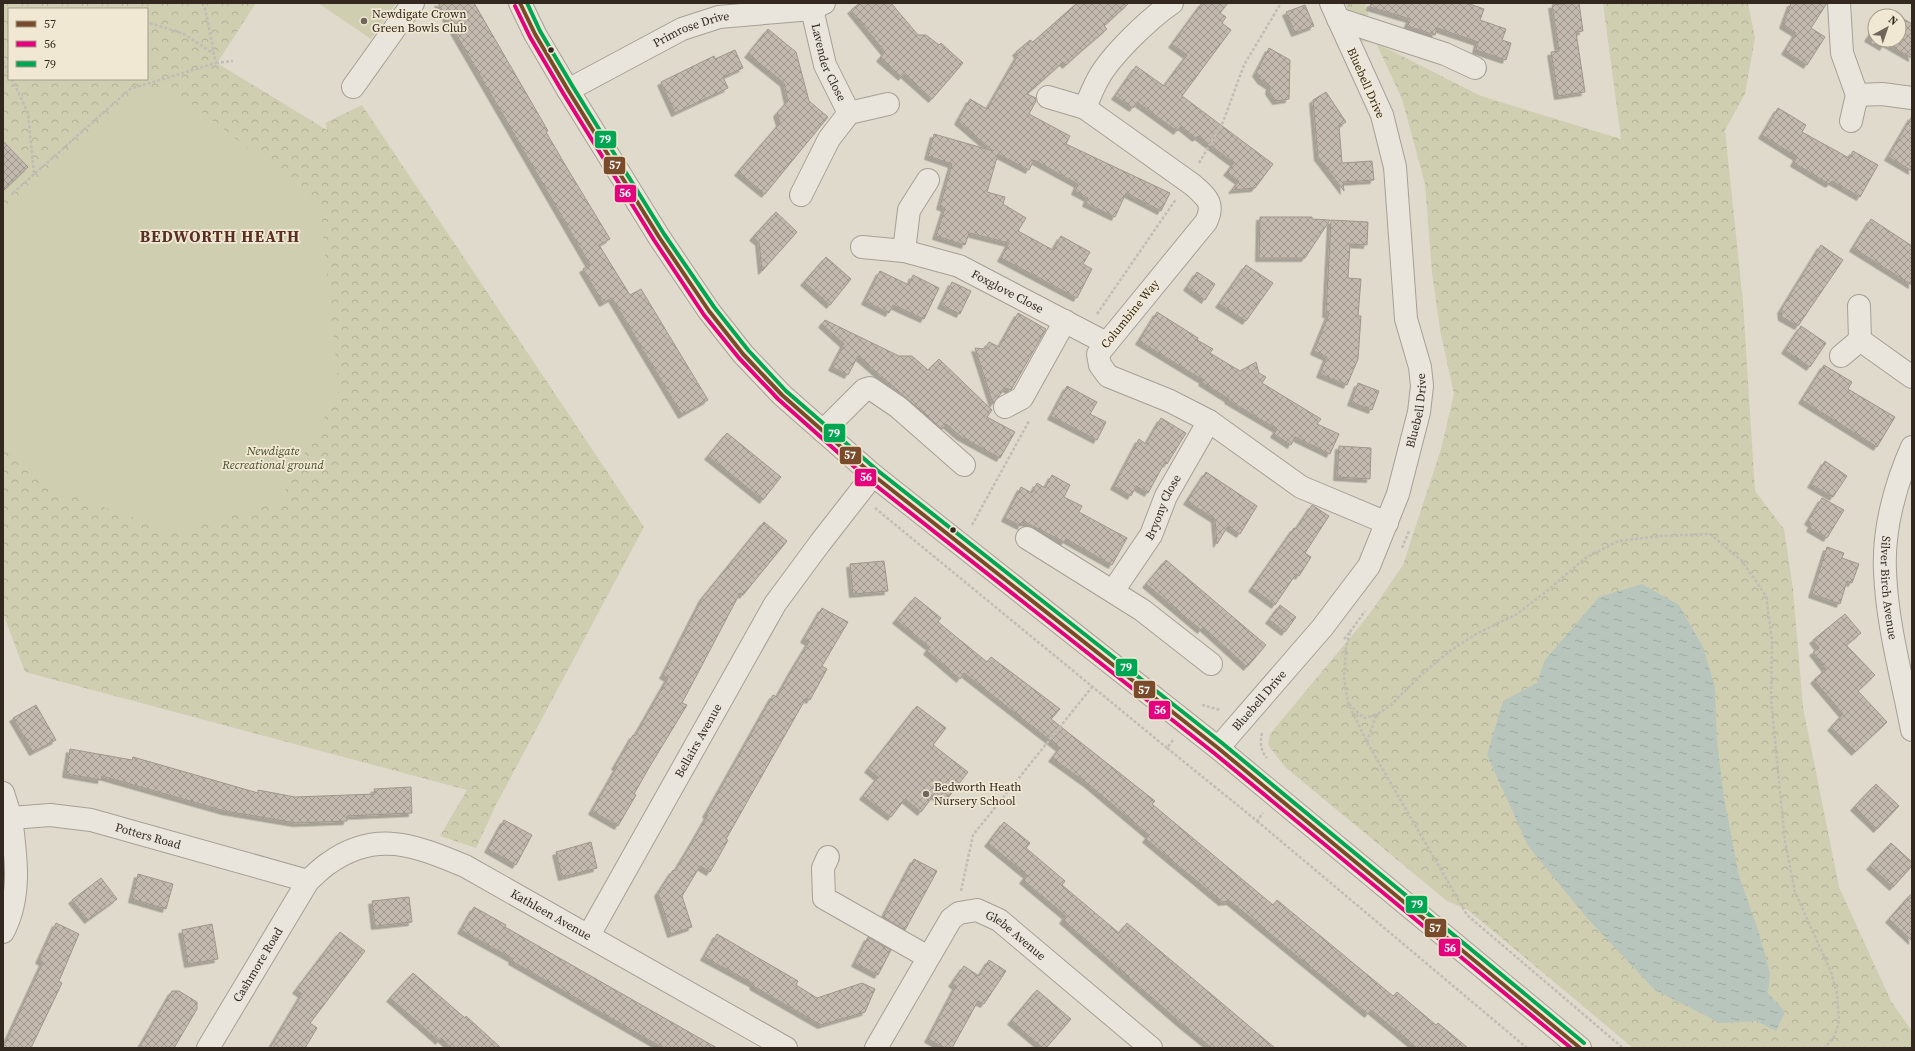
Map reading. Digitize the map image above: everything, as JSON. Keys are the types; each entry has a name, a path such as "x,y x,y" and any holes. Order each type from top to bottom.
{"street":[{"path":"353,87 413,3"},
{"path":"520,3 535,34 568,90 659,237 709,311 743,354 782,395 873,475 1218,748 1580,1048"},
{"path":"1839,3 1842,52 1857,95 1851,121"},
{"path":"1085,108 1098,78 1119,51 1162,5"},
{"name":"Primrose Drive","path":"568,90 717,10 818,6"},
{"name":"Lavender Close","path":"818,6 825,65 848,114"},
{"path":"1334,11 1445,54 1475,68"},
{"name":"Bluebell Drive","path":"1218,748 1322,628 1369,566 1398,494 1418,412 1422,386 1421,374 1406,319 1395,167 1382,115 1334,11"},
{"path":"1857,95 1882,94 1912,98"},
{"name":"Columbine Way","path":"1048,97 1085,108 1188,182 1206,197 1210,203 1211,212 1206,222 1106,342 1098,354 1100,365 1108,376 1170,401 1208,421 1301,487 1387,523"},
{"name":"Lavender Close","path":"801,195 829,139 848,114 888,104"},
{"path":"904,250 908,210 928,180"},
{"name":"Foxglove Close","path":"862,247 904,250 959,266 1106,342"},
{"path":"1859,306 1860,340"},
{"path":"1005,407 1022,398 1065,321"},
{"path":"1841,356 1860,340"},
{"path":"1860,340 1912,377"},
{"path":"823,431 864,390 870,388 898,407 964,465"},
{"name":"Bryony Close","path":"1112,591 1151,535 1166,496 1208,421"},
{"name":"Silver Birch Avenue","path":"1910,455 1896,491 1887,532 1885,570 1890,619 1912,730"},
{"name":"Bellairs Avenue","path":"589,935 775,604 873,475"},
{"path":"1027,538 1142,610 1211,664"},
{"path":"3,793 11,818 17,859 15,894 8,923 3,932"},
{"name":"Potters Road","path":"11,818 50,815 91,820 308,881"},
{"name":"Kathleen Avenue","path":"308,881 328,863 352,850 372,845 396,843 421,848 465,866 786,1048"},
{"path":"828,857 823,868 819,903 928,957"},
{"name":"Cashmore Road","path":"208,1048 308,881"},
{"name":"Glebe Avenue","path":"966,911 977,910 999,920 1151,1048"},
{"path":"876,1048 951,919 966,911"}],"path":[{"path":"204,3 216,63"},
{"path":"1085,332 1188,182 1223,122 1244,65 1281,3"},
{"path":"150,23 184,34 214,54"},
{"path":"3,61 8,72"},
{"path":"13,193 130,89 216,63 233,61"},
{"path":"12,80 28,113 34,174"},
{"path":"961,545 1032,416"},
{"path":"858,494 1167,748"},
{"path":"1348,703 1364,718 1376,716 1390,706 1424,672 1450,651 1476,634 1517,614 1547,591 1584,559 1618,541 1661,536 1710,534 1742,561 1766,596 1772,640 1771,699 1785,842 1795,892 1831,972 1837,994 1839,1021 1834,1035 1825,1048"},
{"path":"1340,644 1350,632 1346,648 1344,677 1348,703 1367,742 1467,915 1623,1048"},
{"path":"966,911 960,888 973,835 1092,687"},
{"path":"1367,742 1376,716"},
{"path":"1257,821 1527,1048"}],"green space":[{"name":"Newdigate Recreational ground","path":"3,3 256,3 217,63 327,130 325,123 362,105 644,527 496,805 476,848 440,836 467,790 25,672 3,613"},
{"name":"Newdigate Crown Green Bowls Club","path":"318,3 396,3 371,39"},
{"path":"1346,3 1365,3 1376,43 1359,41"},
{"path":"1603,3 1748,3 1755,38 1745,94 1725,130 1743,302 1755,491 1784,529 1793,589 1803,707 1839,887 1891,1001 1912,1031 1912,1048 1633,1048 1468,910 1447,901 1285,767 1268,745 1270,734 1368,616 1403,565 1441,449 1454,394 1440,330 1432,273 1425,184 1402,99 1376,43 1481,96 1621,139"},
{"path":"171,88 320,205 339,390 279,501 174,532 53,489 8,451 3,436 3,216 133,91"}],"water":[{"path":"1642,584 1679,605 1703,647 1715,688 1717,742 1724,798 1739,876 1758,930 1770,973 1768,993 1785,1012 1776,1031 1757,1021 1720,1023 1655,990 1587,918 1528,846 1487,755 1503,701 1537,683 1545,660 1599,597"}],"building":[{"path":"438,3 474,3 548,131 546,132 610,239 599,245 630,295 641,289 708,400 682,415 612,298 603,303 583,269 590,265"},
{"path":"860,3 891,3 918,35 926,35 939,45 941,43 963,63 932,99 904,74 902,77 880,58 885,52 851,10"},
{"path":"1077,3 1129,3 1104,26 1107,29 1066,65 1063,62 1027,94 1036,98 1036,101 1029,114 1070,136 1066,144 1170,193 1161,211 1126,193 1115,217 1086,203 1088,198 1075,191 1078,184 1034,160 1029,170 998,154 987,192 1005,197 1003,204 1026,218 1018,231 1053,250 1061,236 1090,252 1083,264 1092,269 1077,298 1001,258 1009,243 969,233 965,245 936,236 945,208 940,206 952,164 928,156 934,134 993,151 958,121 970,99 987,109 1018,55 1016,52 1030,40 1033,42"},
{"path":"1202,3 1228,3 1220,13 1226,17 1222,23 1231,30 1182,96 1273,164 1255,188 1232,190 1239,181 1227,172 1234,163 1198,136 1196,138 1181,126 1177,131 1137,102 1133,108 1115,96 1136,66 1164,86 1187,55 1172,44"},
{"path":"1371,3 1467,3 1484,9 1480,20 1506,29 1502,40 1511,43 1506,60 1476,50 1478,42 1437,28 1435,35 1407,26 1410,19 1370,7"},
{"path":"1579,3 1583,31 1576,32 1585,92 1558,96 1551,52 1559,51 1552,5"},
{"path":"1791,3 1827,3 1811,28 1825,37 1807,65 1785,51 1796,33 1783,25"},
{"path":"1305,5 1314,26 1295,33 1286,12"},
{"path":"1907,21 1912,24 1912,58 1895,48 1907,48"},
{"path":"768,29 796,52 809,101 828,117 765,194 738,172 780,123 777,113 788,101 784,83 748,54"},
{"path":"1269,48 1290,60 1289,99 1276,101 1269,91 1270,86 1261,80 1256,73"},
{"path":"735,50 743,68 723,77 728,88 675,113 661,82 714,56 715,59"},
{"path":"1326,92 1346,122 1339,126 1342,163 1372,161 1374,180 1343,182 1344,191 1318,157 1313,100"},
{"path":"1778,108 1806,125 1802,132 1849,158 1853,151 1878,165 1860,197 1832,181 1829,184 1794,163 1797,157 1762,135"},
{"path":"1912,116 1912,171 1888,157"},
{"path":"3,141 28,167 3,191"},
{"path":"776,212 797,232 762,271 759,242 753,237"},
{"path":"1260,217 1312,217 1312,219 1330,220 1305,258 1259,258"},
{"path":"1871,219 1912,246 1912,285 1853,248"},
{"path":"1331,220 1368,222 1367,245 1350,244 1348,278 1361,279 1358,316 1361,316 1358,359 1347,385 1320,374 1327,357 1314,351 1329,314 1326,314"},
{"path":"1821,245 1843,260 1798,326 1782,317 1781,310"},
{"path":"826,257 851,279 830,305 804,282"},
{"path":"1246,265 1273,283 1246,321 1219,304"},
{"path":"880,271 909,285 913,275 939,288 924,319 893,305 889,313 865,301"},
{"path":"1197,272 1215,284 1205,300 1187,287"},
{"path":"952,282 971,291 960,314 941,305"},
{"path":"1157,312 1198,338 1197,340 1213,349 1210,353 1240,371 1256,362 1259,373 1266,377 1262,383 1321,419 1317,424 1339,434 1330,454 1295,437 1291,445 1274,434 1277,429 1228,400 1229,399 1202,382 1203,380 1139,341"},
{"path":"1018,313 1046,329 1011,390 1005,388 993,404 975,348 985,349 989,342 999,347"},
{"path":"825,320 899,356 912,356 928,370 939,359 992,410 987,417 1015,432 1000,458 960,436 946,424 942,429 858,356 848,375 832,367 844,344 822,324"},
{"path":"1801,326 1826,343 1810,367 1785,350"},
{"path":"1824,365 1852,382 1848,389 1895,417 1877,447 1802,400"},
{"path":"1358,383 1379,391 1372,410 1351,402"},
{"path":"1067,386 1097,402 1090,414 1106,422 1097,440 1051,416"},
{"path":"1161,418 1186,433 1167,464 1165,462 1148,493 1136,486 1131,496 1114,486 1139,439 1146,444"},
{"path":"727,433 781,477 763,500 708,456"},
{"path":"1339,446 1371,448 1370,479 1337,477"},
{"path":"1825,461 1847,476 1833,497 1811,484"},
{"path":"1206,472 1257,506 1240,534 1228,526 1217,544 1215,519 1187,501"},
{"path":"1052,475 1070,485 1064,497 1082,506 1079,512 1127,538 1112,565 1066,539 1064,542 1023,521 1021,526 1005,518 1021,487 1032,493 1037,483 1045,488"},
{"path":"1822,498 1844,510 1827,538 1810,528 1812,524 1808,521"},
{"path":"1312,505 1329,516 1305,553 1311,557 1299,576 1296,574 1275,605 1252,588"},
{"path":"764,522 787,541 743,595 740,593 682,703 687,705 634,794 636,795 618,826 592,811 617,767 615,766 633,735 635,736 668,678 663,675 703,597"},
{"path":"1827,547 1844,553 1842,558 1859,564 1852,583 1847,581 1840,604 1812,594"},
{"path":"1166,560 1266,645 1247,667 1203,627 1201,630 1146,584"},
{"path":"884,561 888,591 853,594 850,564"},
{"path":"915,597 941,618 938,622 987,662 991,657 1060,709 1051,719 1155,801 1152,804 1273,905 1277,900 1393,996 1397,992 1436,1025 1438,1023 1468,1048 1417,1048 1371,1010 1368,1014 1230,901 1222,902 1146,839 1149,835 1087,783 1052,758 1060,748 964,673 960,679 927,651 930,647 896,620"},
{"path":"1280,605 1296,617 1285,632 1269,620"},
{"path":"822,608 848,622 822,666 827,669 810,700 806,698 726,839 728,840 710,872 700,866 682,896 692,927 671,934 658,893 673,870 675,871 693,841 708,815 706,814 773,695 777,697 809,642 804,639"},
{"path":"1845,614 1861,633 1846,645 1875,675 1858,691 1887,722 1855,752 1831,727 1843,714 1814,680 1826,669 1813,652 1819,648 1813,640"},
{"path":"36,705 56,740 33,752 13,718"},
{"path":"917,706 946,728 933,745 968,772 944,803 934,795 921,812 905,799 891,817 863,796 878,777 868,769"},
{"path":"70,749 132,760 133,757 258,793 258,790 295,797 375,794 374,789 411,787 412,813 347,816 347,821 296,823 225,811 102,776 101,780 66,774"},
{"path":"1876,784 1899,806 1877,829 1854,807"},
{"path":"504,820 532,835 516,865 488,849"},
{"path":"1004,822 1030,843 1026,848 1065,881 1062,885 1119,933 1127,923 1275,1048 1212,1048 1182,1024 1063,920 1066,916 1023,880 1027,875 988,843"},
{"path":"591,842 597,868 562,877 556,852"},
{"path":"1891,843 1912,862 1912,866 1893,887 1870,866"},
{"path":"914,859 937,871 905,930 883,917"},
{"path":"138,874 173,884 166,909 132,899"},
{"path":"101,878 117,899 88,920 72,900"},
{"path":"1912,893 1912,941 1889,919"},
{"path":"409,897 412,922 375,926 372,901"},
{"path":"474,907 506,925 505,927 717,1048 663,1048 512,961 513,959 461,930"},
{"path":"56,923 79,934 59,981 62,983 31,1048 3,1048 43,962 39,960"},
{"path":"212,924 218,959 188,964 182,930"},
{"path":"340,932 365,951 310,1023 317,1028 305,1048 270,1048 302,994 296,990"},
{"path":"717,934 798,981 796,985 817,998 862,983 875,989 865,1012 821,1025 753,986 754,984 704,957"},
{"path":"868,937 891,950 878,975 855,963"},
{"path":"989,960 1006,971 984,1004 978,1001 952,1048 945,1048 928,1039 956,986 952,983 964,966 979,976"},
{"path":"413,973 465,1018 466,1016 501,1048 452,1048 441,1038 439,1041 390,998"},
{"path":"1037,990 1071,1019 1046,1048 1043,1048 1011,1021"},
{"path":"172,991 179,991 197,1002 197,1009 174,1048 139,1048"}],"transit line":[{"name":"57","path":"520,3 535,34 568,90 659,237 709,311 743,354 782,395 873,475 1218,748 1580,1048"},
{"name":"79","path":"527,3 540,31 573,87 664,234 714,307 748,350 786,391 877,470 1222,743 1584,1043"},
{"name":"56","path":"515,6 530,37 563,93 654,240 704,315 739,358 778,399 869,480 1214,753 1571,1048"}],"place":[{"name":"Newdigate Crown Green Bowls Club","path":"364,21"},
{"name":"Bedworth Heath Nursery School","path":"926,794"}],"district":[{"name":"BEDWORTH HEATH","path":"220,236"}]}
